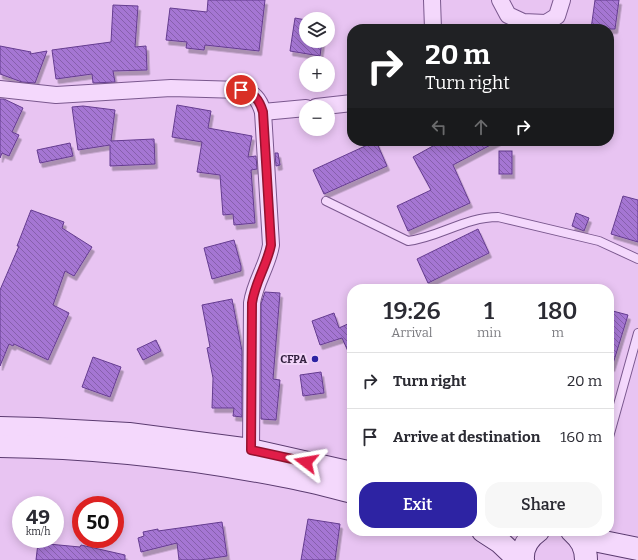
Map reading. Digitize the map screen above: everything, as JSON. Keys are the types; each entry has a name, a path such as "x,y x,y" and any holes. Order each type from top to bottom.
{"main road":[{"path":"0,428 129,434 251,450 347,472"},
{"path":"0,446 97,451 196,461 284,476 347,491"},
{"path":"491,536 500,542 520,560"},
{"path":"523,560 524,549 527,542 533,536"},
{"path":"576,536 586,552 586,560"},
{"path":"583,536 638,549"}],"street":[{"path":"432,0 433,24"},
{"path":"500,0 508,15 523,22 546,23 557,16 562,0"},
{"path":"0,89 56,94 171,88 241,90 250,92 256,96 263,112 271,245 266,263 258,280 252,303 251,450"},
{"path":"335,105 347,104"},
{"path":"263,112 299,109"}],"lane":[{"path":"326,200 408,241 418,240 470,221 487,217 498,217 600,240 638,259"},
{"path":"614,419 638,333"}],"building":[{"path":"208,0 265,0 259,51 205,45 204,50 186,48 187,42 166,40 170,8 207,12"},
{"path":"595,0 619,0 615,29 614,24 592,24"},
{"path":"113,5 138,6 135,47 146,46 147,70 113,71 115,82 93,83 92,74 56,79 52,50 111,42"},
{"path":"295,18 299,19 299,48 321,48 320,56 290,51"},
{"path":"0,46 31,52 30,54 47,51 35,83 22,82 0,74"},
{"path":"0,99 4,99 23,108 12,132 19,135 9,156 2,153 0,158"},
{"path":"177,105 211,111 208,128 252,136 248,157 256,156 257,169 251,170 255,223 234,225 233,214 223,215 220,175 197,172 202,142 172,137"},
{"path":"83,106 115,110 111,141 154,139 155,164 110,166 110,145 78,150 72,107"},
{"path":"70,143 73,156 40,163 37,150"},
{"path":"365,146 378,146 387,166 324,194 313,170"},
{"path":"433,146 489,146 453,165 470,203 408,231 397,206 431,190 413,157"},
{"path":"499,151 512,151 512,174 499,174"},
{"path":"275,153 278,153 280,165 276,166"},
{"path":"623,196 638,200 638,242 611,234"},
{"path":"31,210 64,222 62,228 92,247 74,276 65,271 53,305 69,313 48,360 14,344 13,346 9,344 0,366 0,290 19,246 17,246"},
{"path":"576,213 589,218 584,231 572,226"},
{"path":"478,229 489,253 428,283 417,259"},
{"path":"234,240 241,271 212,279 204,248"},
{"path":"265,292 280,293 273,379 280,380 276,420 261,419 261,304"},
{"path":"232,299 242,351 242,417 233,416 234,408 212,408 213,378 207,348 210,347 202,305"},
{"path":"614,311 628,315 614,360"},
{"path":"334,313 339,328 347,324 347,349 342,338 320,345 312,321"},
{"path":"156,340 161,351 143,360 137,349"},
{"path":"93,357 121,367 110,397 82,387"},
{"path":"321,372 324,393 303,396 300,375"},
{"path":"308,519 340,524 335,560 301,560"},
{"path":"222,522 227,556 200,560 179,560 177,543 141,552 138,538 144,536 143,532"},
{"path":"64,545 72,546 72,548 94,548 125,555 125,560 36,560 37,548 64,548"}],"place":[{"name":"CFPA","path":"315,359"}],"route":[{"path":"241,90 250,92 256,96 263,112 271,245 266,263 253,293 252,303 251,450 306,462"}]}
